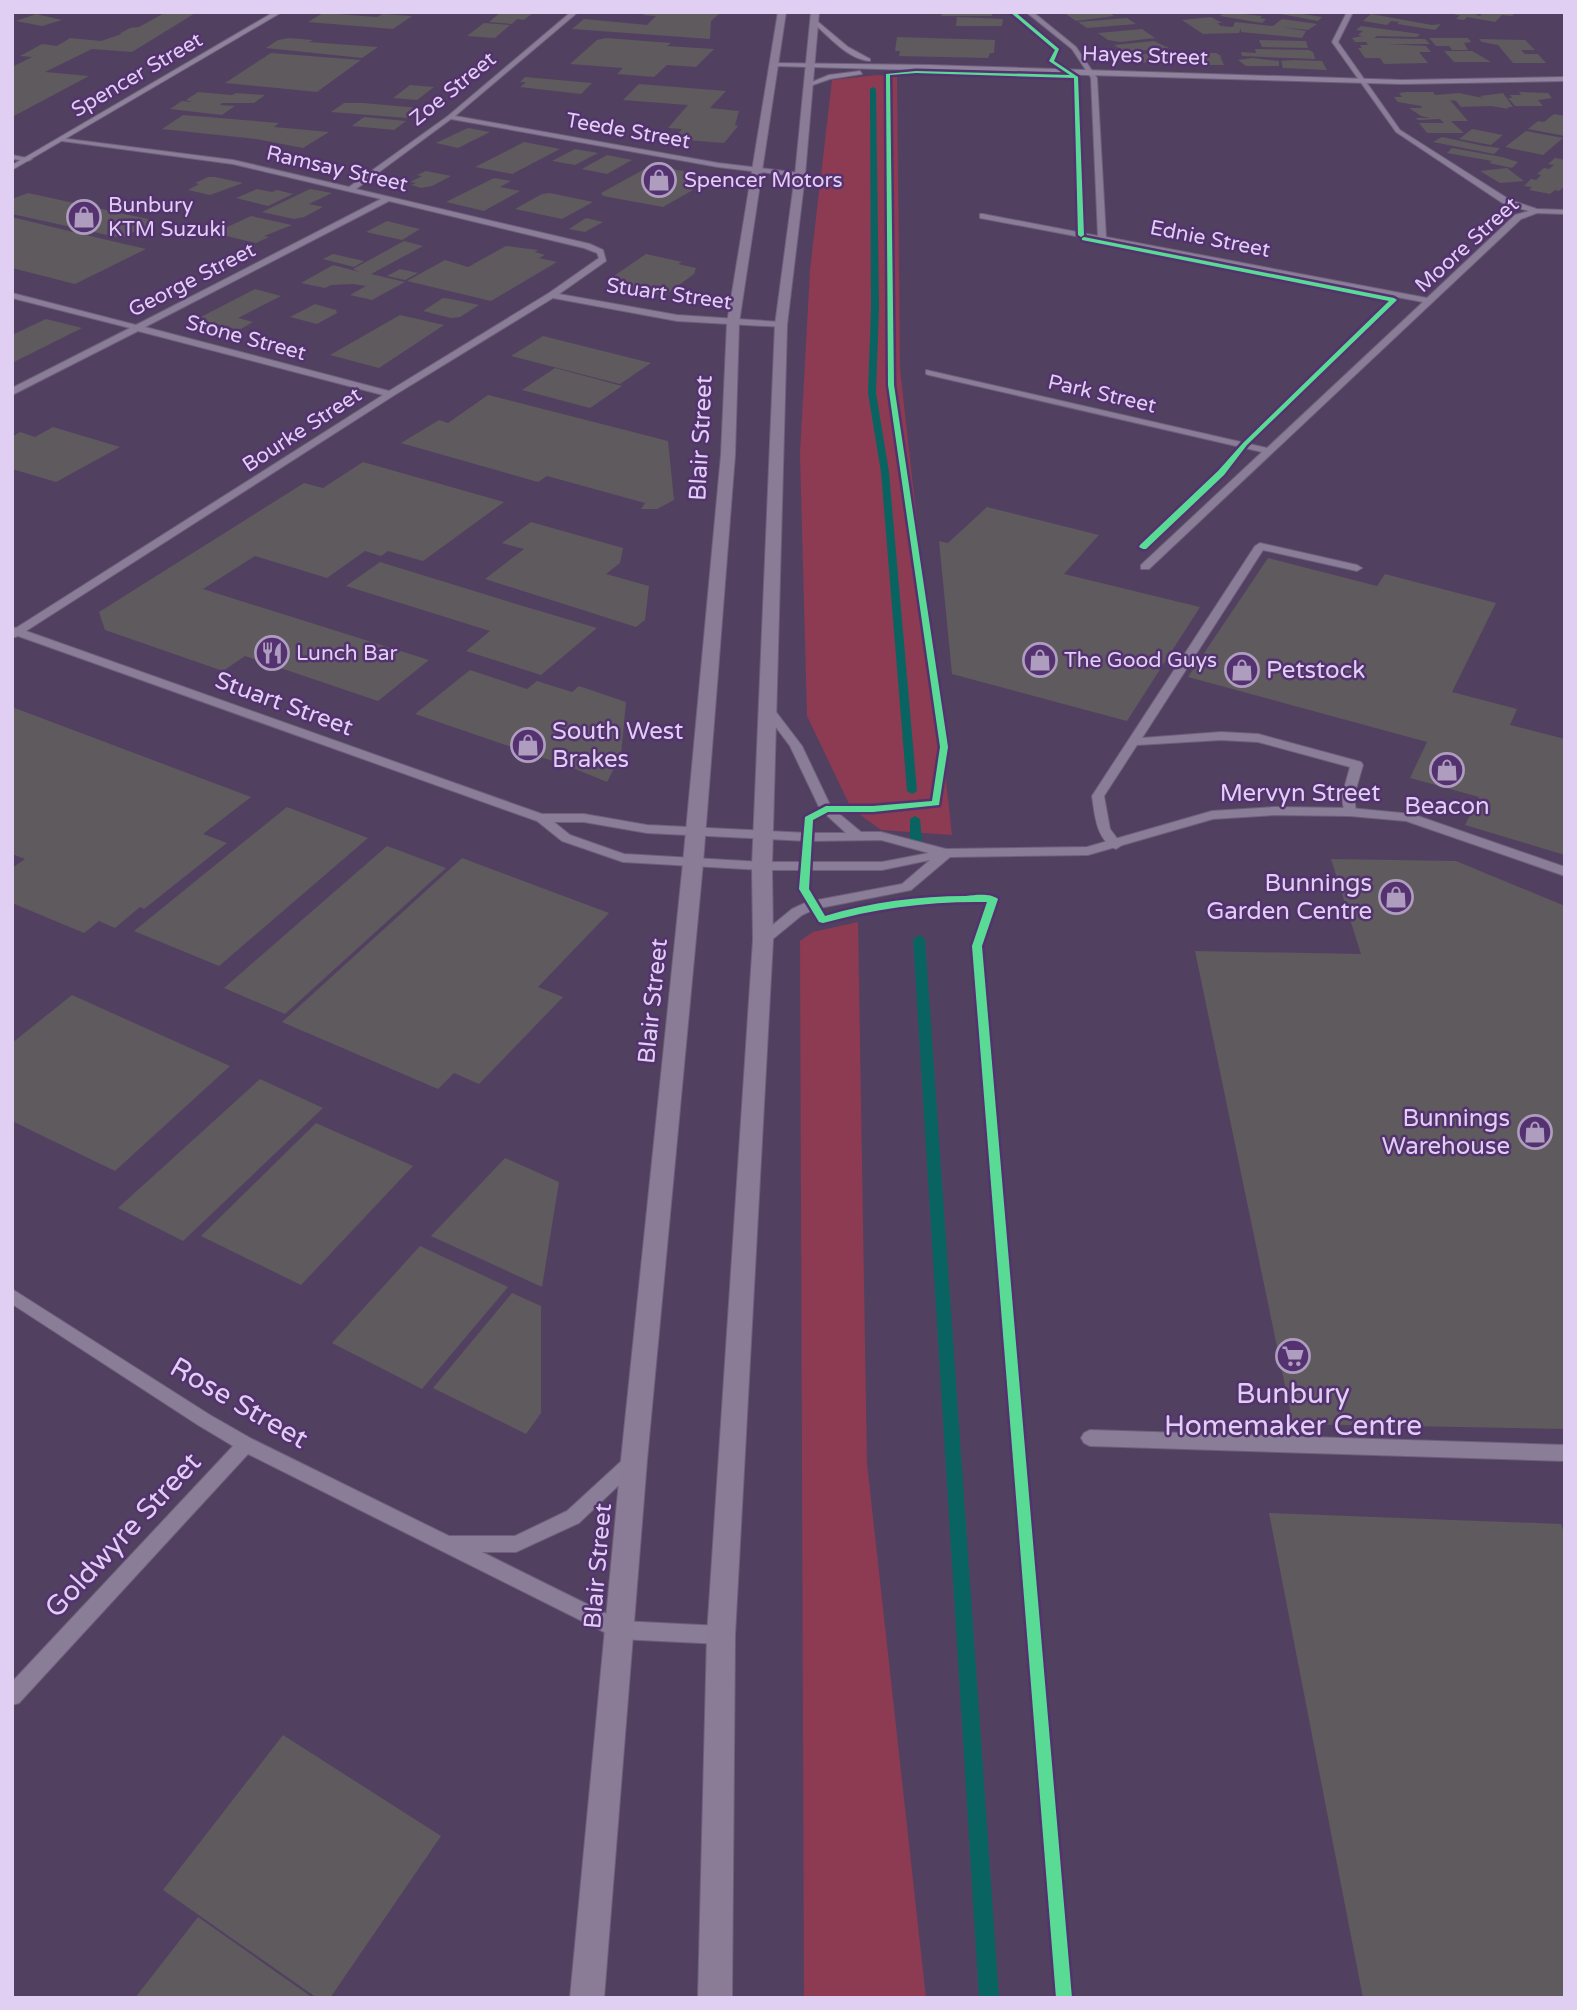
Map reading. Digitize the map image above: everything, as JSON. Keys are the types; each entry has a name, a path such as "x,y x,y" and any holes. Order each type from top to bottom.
{"main road":[{"name":"Blair Street","path":"587,1998 634,1460 693,863 728,455 733,323 760,170 782,12"},
{"path":"715,1998 721,1634 763,940 762,866 781,325 800,175 815,17"}],"street":[{"path":"268,12 278,13"},
{"name":"Zoe Street","path":"350,190 450,117 575,12"},
{"path":"1029,12 1074,48 1094,78 1102,239"},
{"name":"Moore Street","path":"1350,12 1335,42 1402,135 1507,202 1536,211"},
{"name":"Spencer Street","path":"12,168 278,13"},
{"path":"815,17 837,44 868,60"},
{"name":"Hayes Street","path":"811,69 868,60 928,66 1422,82 1565,77"},
{"name":"Hayes Street","path":"775,61 811,69 928,66"},
{"path":"811,69 829,77 892,67"},
{"name":"Teede Street","path":"450,117 800,175"},
{"name":"Ramsay Street","path":"62,139 216,158 600,251"},
{"path":"12,157 27,159"},
{"name":"George Street","path":"12,392 388,199"},
{"path":"1536,211 1565,212"},
{"name":"Moore Street","path":"1145,566 1518,217 1536,211"},
{"name":"Ednie Street","path":"983,216 1430,301"},
{"name":"Bourke Street","path":"14,632 552,295 599,263 603,259 600,251"},
{"name":"Stone Street","path":"12,295 390,394"},
{"name":"Stuart Street","path":"552,295 660,316 781,325"},
{"name":"Park Street","path":"929,372 1268,451"},
{"path":"1116,845 1104,830 1098,796 1260,546 1357,568"},
{"name":"Stuart Street","path":"14,632 541,818 566,838 623,858 693,863"},
{"path":"769,710 796,746 826,808 858,836"},
{"path":"1132,742 1221,736 1258,738 1357,765 1348,796 1350,812"},
{"name":"Mervyn Street","path":"693,863 882,866 947,853 1088,851 1212,815 1275,811 1350,812 1408,817 1565,872"},
{"name":"Stuart Street","path":"541,818 584,818 631,828 695,830"},
{"name":"Mervyn Street","path":"695,830 764,835 881,836 947,853"},
{"path":"763,940 797,912 812,905 906,887 947,853"},
{"name":"Rose Street","path":"12,1295 204,1420 246,1444 619,1630 721,1634"},
{"path":"1090,1438 1565,1453"},
{"name":"Goldwyre Street","path":"12,1696 246,1444"},
{"name":"Rose Street","path":"446,1544 516,1544 573,1517 634,1460"}],"shaded area":[{"path":"878,75 897,77 900,369 952,835 881,830 851,808 807,716 800,454 810,270 832,80"},
{"path":"858,922 867,1463 926,1998 804,1998 800,941 813,932"}],"building":[{"path":"166,12 197,12 132,52 92,49 45,72 89,76 12,117 12,67 32,57 20,56 42,44 57,46 70,38 101,41 122,34 119,34 130,28 139,27"},
{"path":"501,12 534,12 524,20 517,19 512,24 489,22"},
{"path":"646,12 720,13 711,21 710,39 572,29 584,19 647,25 656,16 643,15"},
{"path":"944,12 993,12 992,16 941,16"},
{"path":"1109,12 1114,16 1076,21 1066,14"},
{"path":"1225,12 1262,16 1260,18 1266,19 1262,23 1220,16"},
{"path":"1270,12 1291,12 1322,17 1318,21"},
{"path":"1457,12 1479,12 1476,15 1480,16 1483,12 1516,12 1512,16 1502,15 1495,22 1467,17 1464,20 1456,19 1460,15 1455,15"},
{"path":"323,13 377,17 383,14 412,16 393,29 308,22"},
{"path":"36,14 62,20 42,26 16,21"},
{"path":"1371,14 1432,25 1441,24 1435,30 1391,21 1387,25 1363,21"},
{"path":"957,17 1003,19 1002,26 956,26"},
{"path":"1211,17 1222,23 1217,23 1221,26 1233,27 1235,22 1273,26 1282,19 1317,24 1308,30 1282,27 1306,31 1302,38 1241,32 1241,28 1239,33 1203,34 1182,20"},
{"path":"1127,18 1136,24 1087,28 1078,22"},
{"path":"484,23 510,25 495,38 467,36"},
{"path":"1361,26 1420,34 1417,37 1374,38 1425,39 1430,44 1388,44 1426,46 1431,52 1419,52 1428,63 1384,64 1380,58 1365,58 1358,48 1362,48 1360,45 1368,45 1366,42 1355,42 1352,38 1362,36 1358,35 1363,31 1356,30"},
{"path":"1142,29 1155,38 1120,42 1108,40 1098,33"},
{"path":"897,37 995,40 994,53 990,53 988,58 899,56 900,51 895,51"},
{"path":"289,38 378,47 362,58 266,48 278,40"},
{"path":"606,38 714,49 696,67 667,65 654,77 617,74 623,68 570,64 597,40"},
{"path":"1429,38 1468,38 1471,42 1464,43 1468,50 1452,50 1449,46 1436,46"},
{"path":"1479,39 1525,40 1535,50 1521,50 1525,54 1538,54 1546,63 1513,63 1498,45"},
{"path":"1259,40 1306,41 1308,48 1262,47"},
{"path":"1154,41 1169,48 1125,52 1114,45"},
{"path":"1255,49 1309,50 1313,52 1315,59 1242,56 1241,52 1256,53"},
{"path":"1444,51 1472,51 1491,62 1454,62"},
{"path":"271,53 361,60 317,92 225,83"},
{"path":"1158,53 1178,59 1141,63 1129,55"},
{"path":"1203,53 1216,53 1223,57 1220,56 1224,65 1198,65 1195,57 1204,57"},
{"path":"1252,58 1279,61 1279,66 1246,66 1238,60"},
{"path":"1281,61 1322,61 1327,70 1283,68"},
{"path":"525,77 592,83 581,94 520,87 526,82 520,82"},
{"path":"639,84 726,91 710,108 739,111 735,125 738,126 724,143 673,139 682,129 668,128 688,105 623,100"},
{"path":"410,85 434,87 417,100 393,98"},
{"path":"198,92 265,95 254,103 222,103 220,105 235,106 222,115 170,109 182,101 193,102 186,100"},
{"path":"1433,92 1435,95 1459,93 1483,98 1480,96 1503,93 1513,107 1461,107 1456,101 1450,100 1468,121 1451,121 1464,133 1427,133 1419,123 1444,123 1440,119 1418,120 1416,118 1430,118 1409,108 1422,108 1421,106 1398,102 1394,97 1402,97 1399,93"},
{"path":"1519,92 1548,93 1552,98 1538,100 1543,106 1515,106 1508,98 1512,98 1510,95 1521,95"},
{"path":"344,103 419,108 407,118 331,112"},
{"path":"1554,114 1565,116 1565,136 1528,129 1538,121 1544,122"},
{"path":"183,115 279,123 274,127 329,132 303,148 256,139 162,129"},
{"path":"364,117 406,121 394,130 352,126"},
{"path":"468,128 490,132 458,148 436,143"},
{"path":"1472,129 1503,135 1491,145 1459,139"},
{"path":"1526,131 1563,138 1543,155 1505,147"},
{"path":"1442,137 1500,148 1494,154 1433,142"},
{"path":"524,142 560,149 512,174 475,167"},
{"path":"1452,148 1518,162 1512,168 1489,163 1492,161 1447,153"},
{"path":"575,149 598,153 575,165 552,161"},
{"path":"607,155 632,160 607,174 582,169"},
{"path":"1555,158 1565,160 1565,186 1550,194 1529,190 1532,187 1524,186 1531,179 1536,180 1541,175 1537,174 1544,168 1549,169 1554,165 1548,164"},
{"name":"Spencer Motors","path":"652,165 703,175 685,186 693,190 663,207 603,196 601,193"},
{"path":"1507,168 1524,181 1500,183 1480,171"},
{"path":"426,171 451,176 432,186 421,188 411,185 416,183 410,182 422,176 417,175"},
{"path":"208,177 243,183 210,195 188,190"},
{"path":"494,178 511,181 500,187 520,191 484,211 446,202"},
{"path":"257,189 293,194 268,206 236,198"},
{"path":"310,189 332,193 309,204 323,207 304,217 294,219 262,212"},
{"name":"Bunbury KTM Suzuki","path":"28,193 157,221 121,238 12,214 12,199"},
{"path":"550,193 593,202 562,219 515,209 542,194"},
{"path":"251,216 292,225 264,236 269,237 256,243 214,233"},
{"path":"12,217 146,249 75,284 12,268"},
{"path":"586,218 603,222 585,232 569,229"},
{"path":"387,221 420,229 402,240 366,232"},
{"path":"404,241 423,246 371,274 405,282 372,300 350,295 366,286 331,285 325,288 301,283 333,265 360,272 353,269"},
{"path":"506,246 538,250 535,252 545,255 539,258 557,262 491,301 407,281 445,260 468,267"},
{"path":"333,254 364,261 354,267 323,259"},
{"path":"646,254 682,262 678,264 696,268 694,274 664,296 605,282"},
{"path":"400,269 418,273 405,280 387,276"},
{"path":"255,289 281,296 238,318 253,322 239,330 197,319"},
{"path":"443,298 479,305 460,317 451,318 423,311"},
{"path":"315,304 336,310 337,313 317,324 290,317"},
{"path":"400,315 444,325 379,368 330,355"},
{"path":"46,319 82,328 12,363 12,335"},
{"path":"543,336 651,363 620,384 511,356"},
{"path":"555,368 622,386 590,408 522,390"},
{"path":"488,395 668,441 674,500 657,509 641,509 645,503 547,476 538,482 401,443 439,420 448,423"},
{"path":"53,427 120,447 56,482 12,469 12,437 20,432 35,437"},
{"path":"363,462 504,502 423,561 388,551 381,556 365,551 327,578 255,556 203,589 429,660 378,701 245,656 223,671 105,630 99,612 304,483 323,488"},
{"path":"987,507 1099,535 1064,574 1200,607 1127,721 952,674 939,541 948,543"},
{"path":"531,522 623,548 620,563 606,574 649,586 645,620 636,627 485,579 524,549 502,543"},
{"path":"1268,558 1377,586 1385,574 1496,603 1452,692 1517,709 1510,725 1565,739 1565,855 1465,825 1479,797 1410,778 1427,742 1188,677"},
{"path":"380,562 597,628 541,675 466,651 490,631 346,586"},
{"path":"470,670 527,689 537,681 572,692 579,686 626,702 621,755 607,782 415,714"},
{"path":"12,707 251,797 203,834 227,843 144,909 140,907 115,928 99,921 84,933 12,903 12,868 25,859 12,854"},
{"path":"287,807 368,838 219,966 134,931"},
{"path":"387,846 446,868 285,1014 224,988"},
{"path":"462,858 609,913 538,987 563,997 479,1084 454,1073 438,1089 282,1022"},
{"path":"1331,859 1456,861 1565,906 1565,1429 1293,1424 1195,951 1361,954"},
{"path":"72,995 230,1066 115,1171 12,1121 12,1043"},
{"path":"260,1079 323,1108 183,1241 118,1208"},
{"path":"316,1123 413,1166 301,1285 201,1236"},
{"path":"505,1158 559,1182 542,1287 431,1236"},
{"path":"420,1246 508,1287 422,1389 332,1343"},
{"path":"512,1293 541,1306 541,1413 526,1434 433,1388"},
{"path":"1269,1513 1561,1524 1565,1536 1565,1998 1363,1998"},
{"path":"283,1735 441,1836 330,1998 317,1998 163,1890"},
{"path":"198,1917 313,1998 135,1998"}],"waterway":[{"path":"873,89 875,308 872,393 885,472 912,791"},
{"path":"915,819 916,841"},
{"path":"919,939 989,1998"}],"cycle path":[{"path":"1012,12 1057,50 1051,61 1076,77"},
{"path":"1064,1998 977,946 993,899 907,902 823,920 804,889 808,819 826,809 873,809 936,803 944,747 891,385 888,74 916,72 1076,77 1081,235"},
{"path":"1084,239 1394,300"},
{"path":"1143,547 1394,300"}],"place":[{"name":"Spencer Motors","path":"659,180"},
{"name":"Bunbury KTM Suzuki","path":"84,217"},
{"name":"Lunch Bar","path":"272,653"},
{"name":"The Good Guys","path":"1040,660"},
{"name":"Petstock","path":"1242,670"},
{"name":"South West Brakes","path":"528,745"},
{"name":"Beacon","path":"1447,770"},
{"name":"Bunnings Garden Centre","path":"1396,897"},
{"name":"Bunnings Warehouse","path":"1535,1132"},
{"name":"Bunbury Homemaker Centre","path":"1293,1356"}]}
